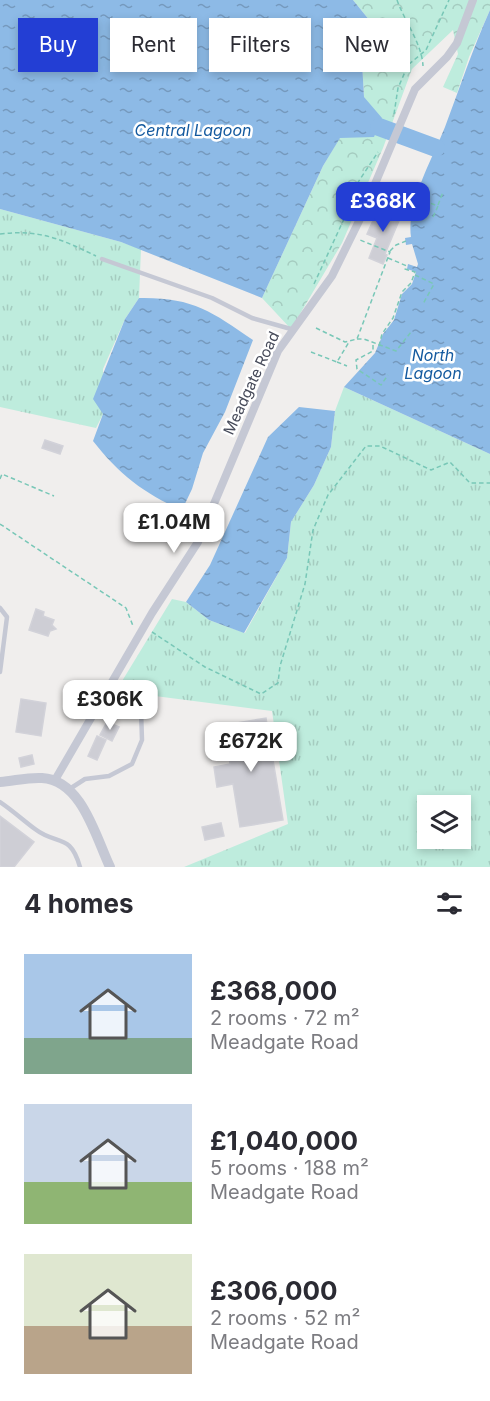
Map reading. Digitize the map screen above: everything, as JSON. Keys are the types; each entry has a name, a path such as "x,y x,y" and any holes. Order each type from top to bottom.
{"street":[{"name":"Meadgate Road","path":"55,780 144,625 198,542 261,387 291,329 332,276 351,236 397,118 423,79 447,57 457,43 473,0"},
{"path":"0,782 44,778 55,780 68,790 80,804 110,867"}],"lane":[{"path":"102,259 212,298 252,318 291,329"},
{"path":"0,608 7,617 7,630 0,672"},
{"path":"68,790 85,779 109,776 132,764 141,740 141,710 104,698"},
{"path":"0,802 35,829 64,840 76,854 80,867"}],"path":[{"path":"397,0 408,28 422,51 423,79"},
{"path":"397,118 398,88 408,65 426,50 449,0"},
{"path":"314,285 344,219 345,196 351,193 385,149"},
{"path":"433,217 443,192"},
{"path":"417,198 438,206"},
{"path":"0,234 32,231 52,236 102,259"},
{"path":"351,236 390,252"},
{"path":"357,339 390,252 396,244 406,242"},
{"path":"387,258 407,266 405,269 434,284 423,304"},
{"path":"379,346 382,334 393,318 402,292 411,283 414,275"},
{"path":"316,328 345,342 357,339 396,351 411,333"},
{"path":"337,362 350,341"},
{"path":"372,342 375,347 373,351 356,360 357,369 381,385 388,375"},
{"path":"311,352 347,366"},
{"path":"144,625 205,667 240,686 261,694 278,683 280,666 305,584 313,530 328,495 366,446 380,446 431,470 450,462 470,483 490,483"},
{"path":"0,479 2,474 54,496"},
{"path":"0,524 126,608 139,635"}],"green space":[{"path":"353,0 490,0 490,10 469,57 457,93 443,87 458,54 453,30 412,69 383,148 342,243 291,329 262,298 323,166 340,137 374,137 364,97 363,72 410,72 410,18 368,18"},
{"path":"0,209 141,249 139,298 125,319 103,369 103,414 96,428 0,407"},
{"path":"344,387 490,454 490,867 184,867 288,824 272,711 116,691 172,599 186,602 209,620 245,633 287,558 291,522 314,485 331,447 335,411"}],"water":[{"name":"Central Lagoon","path":"0,0 353,0 368,18 323,18 323,72 363,72 364,97 382,118 374,137 340,138 323,166 262,298 121,242 0,209"},
{"name":"North Lagoon","path":"490,10 490,454 344,387 375,353 383,334 394,320 402,294 412,284 416,272 407,269 408,264 417,267 418,264 412,244 406,245 405,238 411,237 416,196"},
{"path":"139,298 157,298 187,303 225,321 253,340 225,412 203,453 192,489 182,510 133,482 93,441 103,414 93,399 125,319"},
{"path":"299,407 335,411 331,447 314,485 291,522 287,558 244,633 209,620 186,602 210,565 268,437"}],"building":[{"path":"379,207 401,216 383,264 369,258 377,238 367,234"},
{"path":"45,440 63,446 60,454 42,448"},
{"path":"36,609 44,612 43,616 54,620 52,625 56,629 50,631 48,636 29,630"},
{"path":"21,699 46,703 41,736 16,732"},
{"path":"266,718 283,820 240,827 233,784 217,787 214,767 230,764 224,725"},
{"path":"107,722 119,727 112,741 100,735"},
{"path":"97,736 106,740 97,760 88,756"},
{"path":"32,755 34,764 21,767 19,758"},
{"path":"0,816 34,842 14,867 0,867"},
{"path":"221,823 224,836 205,840 202,827"}],"waterway":[{"path":"379,127 436,148"}]}
